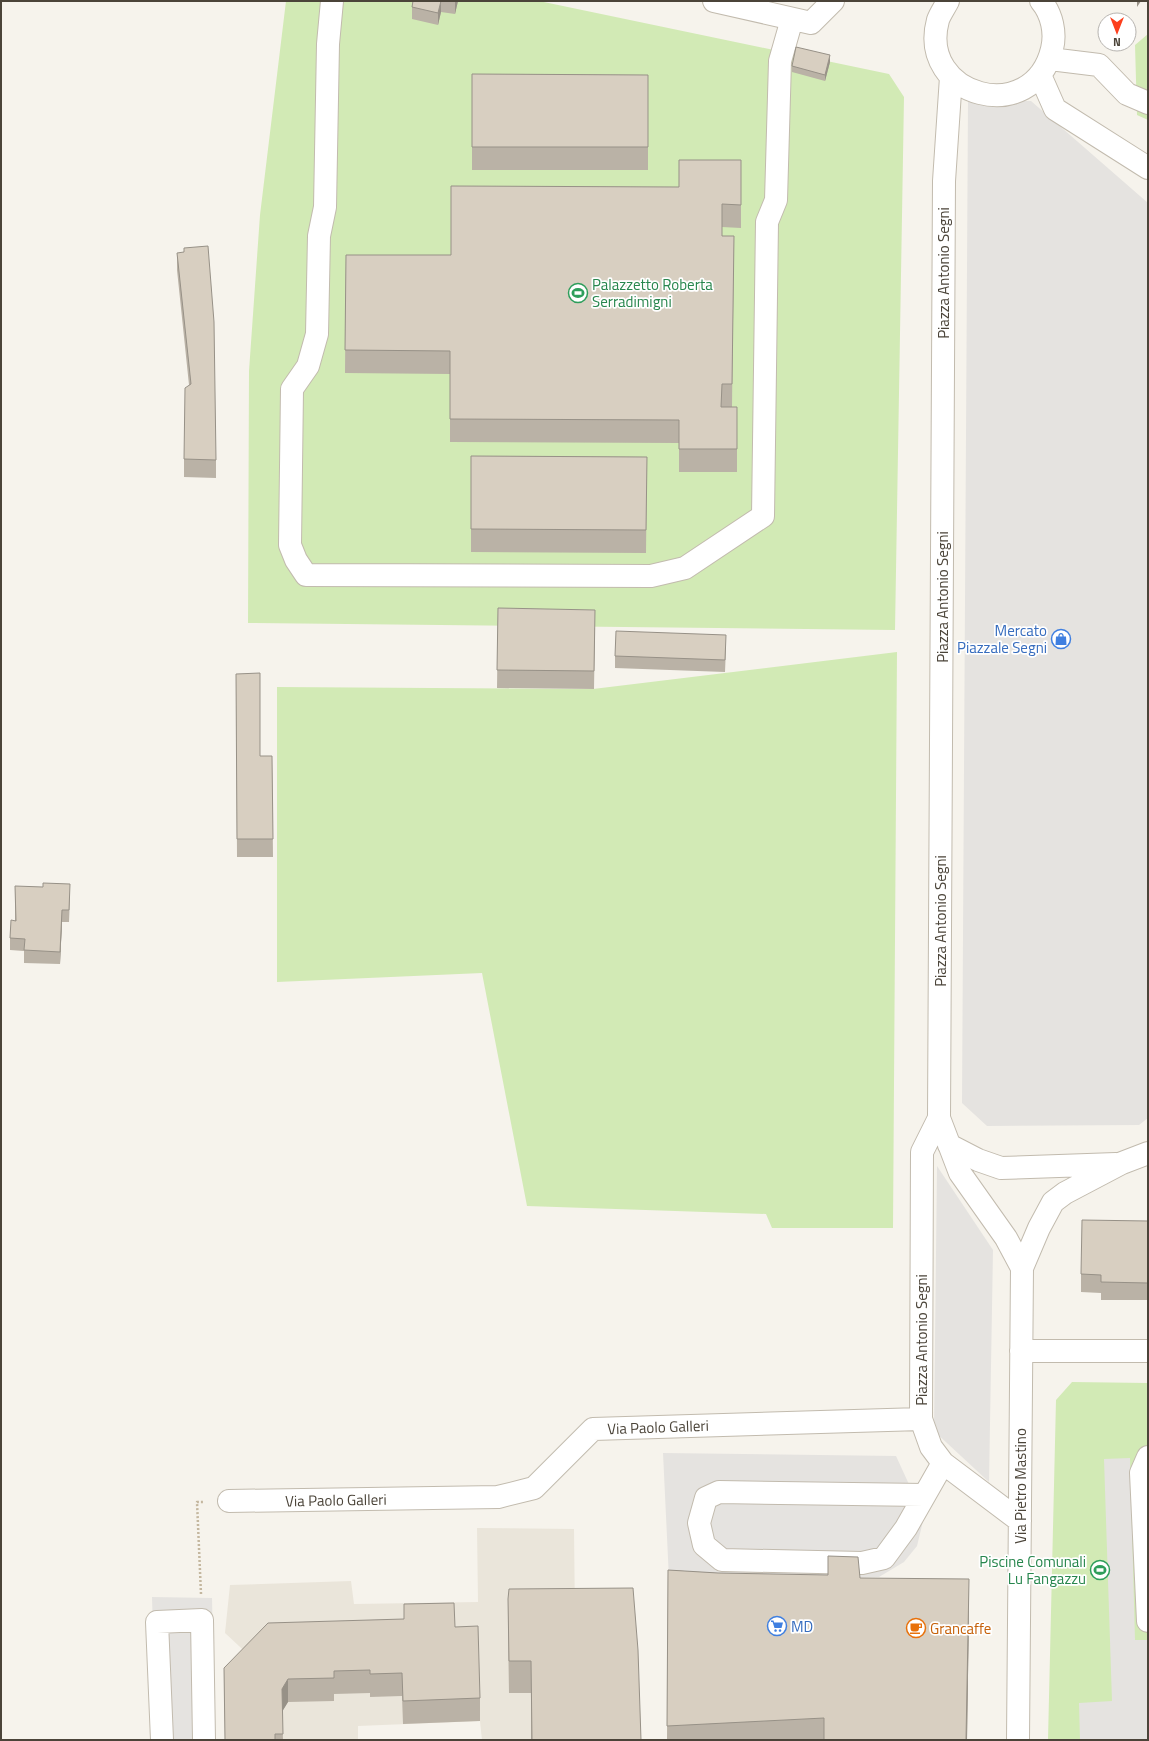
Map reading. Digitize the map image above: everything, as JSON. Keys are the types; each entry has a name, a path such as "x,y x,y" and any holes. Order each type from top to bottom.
{"street":[{"path":"332,1 328,44 325,207 319,236 317,334 308,366 292,388 290,545 296,560 306,575 652,576 685,568 763,516 767,222 776,200 780,61 792,19"},
{"path":"714,1 811,23 833,1"},
{"path":"941,7 936,39 940,60 951,77 967,89 986,95 1006,95 1025,88 1045,67 1054,41 1052,23 1045,7 1040,1"},
{"path":"1045,67 1099,65 1127,94 1148,103"},
{"path":"1045,67 1055,109 1148,168"},
{"name":"Piazza Antonio Segni","path":"951,77 944,181 939,1118 960,1173 1006,1238 1022,1268"},
{"name":"Piazza Antonio Segni","path":"939,1118 922,1152 920,1419 930,1447 943,1462 1020,1521"},
{"path":"949,1145 978,1160 1001,1168 1122,1163"},
{"name":"Piazza Antonio Segni","path":"1021,1351 1022,1268 1039,1228 1053,1202 1065,1193 1122,1163 1148,1153"},
{"path":"1021,1351 1148,1351"},
{"name":"Via Pietro Mastino","path":"1018,1740 1021,1351"},
{"name":"Via Paolo Galleri","path":"229,1501 498,1497 534,1488 593,1429 920,1419"},
{"path":"1148,1457 1141,1473 1148,1621"},
{"path":"924,1495 719,1492 706,1498 699,1523 704,1545 722,1560 862,1563 884,1558 906,1528 943,1462"},
{"path":"162,1740 158,1622 202,1620 204,1740"}],"path":[{"path":"202,1620 197,1502 229,1501"}],"shaded area":[{"path":"968,101 1031,101 1148,203 1148,1118 1139,1125 987,1126 962,1103"},
{"path":"937,1166 993,1250 989,1482 934,1431"},
{"path":"663,1453 896,1456 924,1517 917,1546 904,1562 879,1577 669,1579"},
{"path":"1130,1458 1135,1640 1148,1640 1148,1740 1080,1740 1079,1703 1112,1701 1104,1459"},
{"path":"477,1528 574,1529 575,1620 599,1740 482,1740 480,1721 358,1726 358,1740 225,1740 254,1660 225,1633 230,1585 351,1581 354,1604 478,1602"},
{"path":"152,1597 212,1598 215,1740 156,1740"}],"green space":[{"name":"Palazzetto Roberta Serradimigni","path":"286,1 539,1 889,74 904,97 895,630 248,623 249,371 260,215"},
{"path":"1148,34 1148,120 1137,115 1135,52 1137,52 1137,43"},
{"path":"897,652 893,1228 772,1228 766,1214 527,1206 482,973 277,982 277,687 593,689"},
{"name":"Piscine Comunali Lu Fangazzu","path":"1072,1382 1148,1383 1148,1740 1048,1740 1056,1400"}],"building":[{"path":"413,1 441,1 438,13 412,7"},
{"path":"796,47 830,55 825,75 792,66"},
{"path":"472,74 648,75 648,147 472,147"},
{"path":"679,160 741,160 741,205 722,204 722,236 734,236 732,384 722,384 721,407 737,407 737,449 679,449 679,420 450,419 450,351 345,350 346,255 451,255 451,186 679,187"},
{"path":"208,246 214,322 216,460 184,459 185,388 191,384 177,253 184,252 184,248"},
{"path":"471,456 647,457 646,530 471,529"},
{"path":"498,608 595,610 594,671 497,670"},
{"path":"616,631 726,635 725,660 615,656"},
{"path":"260,673 260,756 272,756 273,839 237,839 236,674"},
{"path":"43,883 70,884 69,910 62,910 60,952 24,950 25,939 10,938 11,920 16,921 15,886 43,887"},
{"path":"1082,1220 1148,1221 1148,1283 1101,1282 1101,1275 1081,1274"},
{"path":"828,1556 858,1557 860,1578 969,1579 966,1740 824,1740 824,1718 667,1726 668,1570 718,1573 828,1575"},
{"path":"633,1588 638,1650 641,1740 532,1740 531,1661 509,1661 509,1589"},
{"path":"454,1603 455,1627 478,1626 480,1698 403,1701 402,1673 370,1674 370,1670 334,1671 334,1678 288,1679 282,1689 283,1734 275,1734 275,1740 225,1740 224,1668 268,1623 404,1619 404,1604"}],"place":[{"name":"Palazzetto Roberta Serradimigni","path":"578,293"},
{"name":"Mercato Piazzale Segni","path":"1061,639"},
{"name":"Piscine Comunali Lu Fangazzu","path":"1100,1570"},
{"name":"MD","path":"777,1626"},
{"name":"Grancaffe","path":"916,1628"}]}
